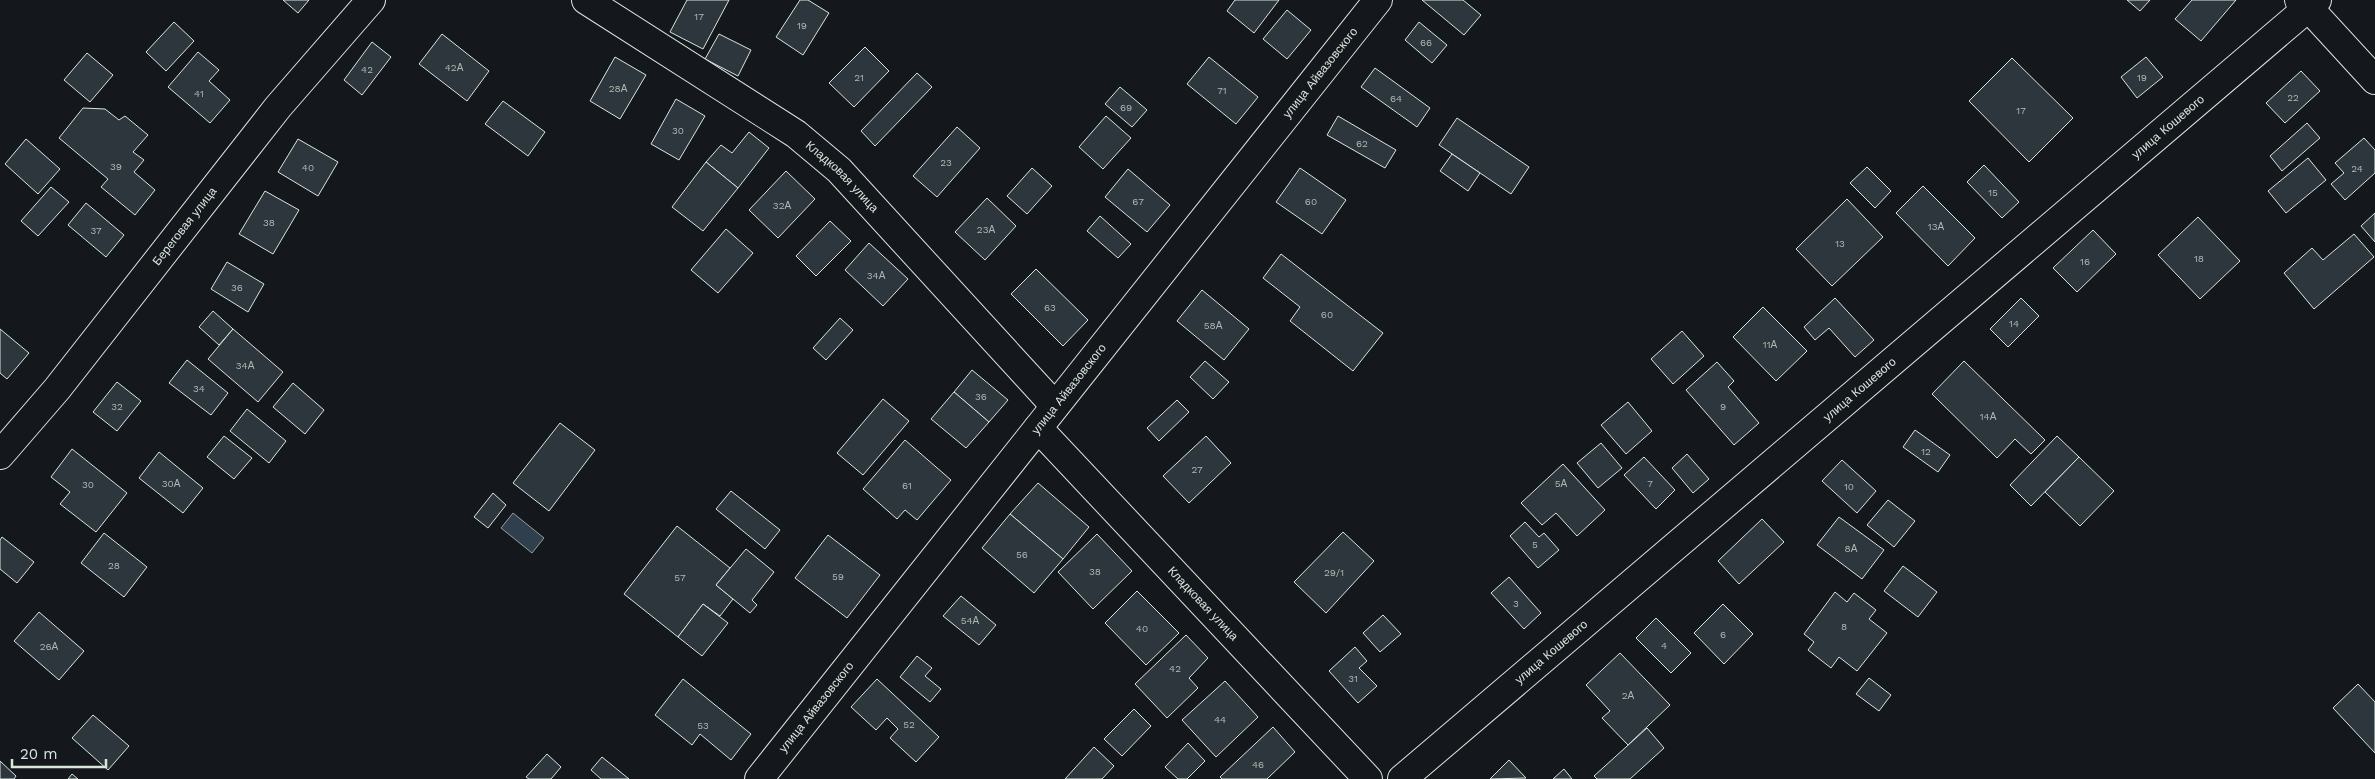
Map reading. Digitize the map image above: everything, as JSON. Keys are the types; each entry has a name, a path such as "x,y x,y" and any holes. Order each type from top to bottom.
{"street":[{"name":"Береговая улица","path":"0,455 57,389 278,108 371,0"},
{"name":"Кладковая улица","path":"586,0 782,125 839,170 1055,406"},
{"name":"улица Айвазовского","path":"759,779 1378,0"},
{"path":"2308,2 2375,80"},
{"name":"улица Кошевого","path":"1402,779 2308,2"},
{"name":"Кладковая улица","path":"1038,428 1368,779"}],"water":[{"path":"513,513 544,538 532,553 501,528"}],"building":[{"path":"283,0 309,0 298,13"},
{"path":"687,0 729,0 703,49 670,32"},
{"path":"800,0 808,0 829,13 803,55 776,37"},
{"path":"1235,0 1279,0 1254,33 1227,11"},
{"path":"1422,0 1463,0 1481,15 1464,35"},
{"path":"2127,0 2150,0 2140,11"},
{"path":"2192,0 2236,0 2201,41 2175,19"},
{"path":"1287,10 1311,30 1287,59 1263,39"},
{"path":"174,22 194,41 166,71 146,52"},
{"path":"1419,22 1447,45 1432,63 1405,40"},
{"path":"442,34 489,71 467,101 419,64"},
{"path":"719,34 751,50 738,76 705,59"},
{"path":"372,42 391,57 362,95 344,80"},
{"path":"865,47 889,71 854,107 829,83"},
{"path":"198,52 219,70 209,81 230,100 210,123 168,87"},
{"path":"87,53 113,75 90,102 64,80"},
{"path":"615,57 646,75 620,119 590,101"},
{"path":"1209,57 1258,97 1236,124 1187,84"},
{"path":"2146,57 2163,77 2137,98 2121,77"},
{"path":"2012,58 2073,118 2029,162 1969,101"},
{"path":"1375,68 1430,108 1417,127 1361,87"},
{"path":"2301,71 2320,91 2285,123 2266,103"},
{"path":"917,73 932,87 875,146 861,131"},
{"path":"1120,87 1147,110 1132,127 1105,104"},
{"path":"676,99 705,116 679,160 651,144"},
{"path":"503,101 545,132 528,156 485,124"},
{"path":"83,108 105,109 119,120 125,116 148,135 133,152 144,160 134,172 155,190 135,215 101,187 108,179 59,138"},
{"path":"1106,116 1131,138 1103,169 1079,147"},
{"path":"1338,116 1396,150 1385,168 1327,135"},
{"path":"1457,118 1529,167 1511,194 1439,145"},
{"path":"2307,123 2320,138 2282,171 2270,156"},
{"path":"957,127 980,148 937,197 913,176"},
{"path":"749,132 769,148 738,188 706,162 721,145 732,153"},
{"path":"2364,138 2375,150 2375,173 2345,200 2331,184 2344,173 2335,163"},
{"path":"26,139 60,169 38,194 5,164"},
{"path":"298,139 338,162 318,196 278,172"},
{"path":"1452,154 1480,173 1468,191 1440,171"},
{"path":"2308,158 2326,180 2286,213 2268,191"},
{"path":"706,162 738,188 703,231 672,207"},
{"path":"1984,165 2019,202 2002,218 1967,182"},
{"path":"1867,167 1891,191 1875,208 1850,183"},
{"path":"1032,168 1052,186 1027,214 1007,196"},
{"path":"1300,168 1346,200 1322,234 1276,202"},
{"path":"1128,169 1170,205 1147,232 1105,197"},
{"path":"786,171 815,199 778,238 749,210"},
{"path":"1923,186 1975,238 1948,266 1896,213"},
{"path":"51,187 69,202 38,236 21,221"},
{"path":"265,191 299,210 273,254 239,234"},
{"path":"987,198 1016,226 985,260 955,232"},
{"path":"1847,199 1883,237 1832,286 1796,249"},
{"path":"86,203 124,235 106,257 68,225"},
{"path":"2375,213 2375,242 2361,226"},
{"path":"1100,216 1131,244 1118,258 1087,231"},
{"path":"2198,217 2240,261 2200,299 2158,255"},
{"path":"830,221 851,241 816,276 796,256"},
{"path":"726,229 753,253 718,293 691,270"},
{"path":"2093,230 2116,254 2077,292 2053,268"},
{"path":"2354,234 2374,257 2314,309 2284,273 2312,248 2323,260"},
{"path":"869,243 908,279 883,306 845,270"},
{"path":"1281,254 1383,333 1353,371 1290,321 1300,307 1263,278"},
{"path":"227,262 264,284 248,312 211,289"},
{"path":"1036,269 1088,320 1063,346 1011,294"},
{"path":"1202,290 1249,329 1224,360 1177,321"},
{"path":"1835,298 1874,340 1855,357 1829,328 1815,340 1804,327"},
{"path":"2021,298 2039,316 2008,347 1990,329"},
{"path":"1763,307 1807,351 1776,381 1733,337"},
{"path":"213,311 233,329 219,345 199,327"},
{"path":"840,318 853,330 826,360 813,348"},
{"path":"0,329 29,353 7,379 0,373"},
{"path":"233,329 283,372 258,402 208,359"},
{"path":"1682,331 1704,356 1673,384 1651,359"},
{"path":"187,360 228,393 211,415 169,383"},
{"path":"1205,361 1229,382 1213,399 1190,377"},
{"path":"1964,361 2045,440 2031,454 2015,439 1997,458 1932,394"},
{"path":"1717,362 1734,381 1728,387 1759,423 1734,445 1686,390"},
{"path":"972,370 1008,400 989,422 954,392"},
{"path":"117,382 141,401 117,431 93,412"},
{"path":"293,383 324,410 305,434 273,407"},
{"path":"954,392 989,422 966,448 931,419"},
{"path":"883,399 909,421 863,475 837,453"},
{"path":"1177,400 1189,412 1159,441 1147,428"},
{"path":"1628,402 1652,431 1626,454 1601,425"},
{"path":"247,409 286,441 269,463 230,431"},
{"path":"560,423 595,450 549,511 513,483"},
{"path":"1915,430 1950,455 1938,472 1903,447"},
{"path":"224,436 252,458 234,479 207,457"},
{"path":"1206,436 1231,463 1189,503 1163,476"},
{"path":"2057,436 2079,457 2031,506 2010,485"},
{"path":"905,440 951,480 917,520 905,510 897,519 863,489"},
{"path":"1601,443 1622,468 1598,488 1577,463"},
{"path":"72,449 127,493 96,532 60,504 70,492 51,477"},
{"path":"159,452 203,488 183,513 139,478"},
{"path":"1687,454 1709,479 1693,493 1672,468"},
{"path":"1644,457 1675,490 1656,509 1624,475"},
{"path":"2079,457 2114,491 2080,526 2045,492"},
{"path":"1842,460 1876,491 1857,513 1822,481"},
{"path":"1563,464 1605,510 1577,536 1556,513 1542,525 1521,503"},
{"path":"1038,483 1089,527 1063,559 1010,514"},
{"path":"731,491 780,530 765,549 716,509"},
{"path":"493,493 506,505 488,528 474,517"},
{"path":"1888,500 1915,521 1894,547 1867,525"},
{"path":"1010,514 1063,559 1034,593 982,548"},
{"path":"1839,517 1884,550 1862,579 1817,545"},
{"path":"1762,519 1784,542 1739,584 1718,561"},
{"path":"1525,522 1539,537 1544,533 1559,550 1538,568 1510,536"},
{"path":"677,526 730,568 716,585 733,599 720,616 703,604 678,637 624,594"},
{"path":"1343,532 1374,561 1326,613 1294,582"},
{"path":"104,533 147,567 124,597 81,563"},
{"path":"1097,534 1132,571 1093,609 1058,572"},
{"path":"828,535 880,575 847,618 795,578"},
{"path":"2,537 34,562 17,583 0,569 0,540"},
{"path":"746,549 774,572 752,600 757,605 750,613 716,585"},
{"path":"1903,566 1937,592 1918,617 1884,591"},
{"path":"1509,577 1541,613 1524,629 1491,593"},
{"path":"1137,591 1179,633 1146,665 1105,623"},
{"path":"1835,592 1847,602 1854,593 1876,610 1869,619 1887,633 1857,671 1839,657 1831,668 1808,650 1814,642 1804,634"},
{"path":"961,596 996,625 979,645 943,616"},
{"path":"703,604 728,623 702,656 678,637"},
{"path":"1723,604 1753,634 1724,664 1694,633"},
{"path":"39,612 84,651 59,680 14,641"},
{"path":"1383,615 1401,634 1380,652 1363,633"},
{"path":"1656,618 1691,653 1671,673 1636,638"},
{"path":"1186,635 1208,658 1189,678 1198,688 1167,718 1135,684"},
{"path":"1355,647 1367,661 1359,668 1377,686 1358,703 1329,671"},
{"path":"1620,653 1670,705 1628,745 1602,718 1610,711 1586,685"},
{"path":"917,656 932,668 925,676 941,689 930,702 900,677"},
{"path":"1869,678 1891,695 1879,711 1856,694"},
{"path":"683,679 751,734 731,760 700,734 692,745 655,715"},
{"path":"877,679 939,737 916,762 890,738 898,729 887,718 876,730 851,707"},
{"path":"1225,681 1258,717 1216,757 1182,720"},
{"path":"2358,684 2375,702 2375,753 2333,708"},
{"path":"1134,709 1151,726 1122,756 1104,739"},
{"path":"93,715 129,746 108,770 72,738"},
{"path":"1273,727 1295,752 1267,779 1222,779 1220,777"},
{"path":"1647,728 1664,748 1630,779 1597,779 1594,776"},
{"path":"1188,743 1205,761 1187,779 1178,779 1165,767"},
{"path":"1094,747 1114,766 1102,779 1065,779"},
{"path":"547,754 561,767 551,779 529,779 526,777"},
{"path":"602,757 629,779 601,779 591,770"},
{"path":"1509,760 1526,778 1490,779"},
{"path":"0,761 16,776 14,779 0,779"},
{"path":"1564,769 1572,779 1553,779"},
{"path":"72,774 78,779 68,779"}]}
